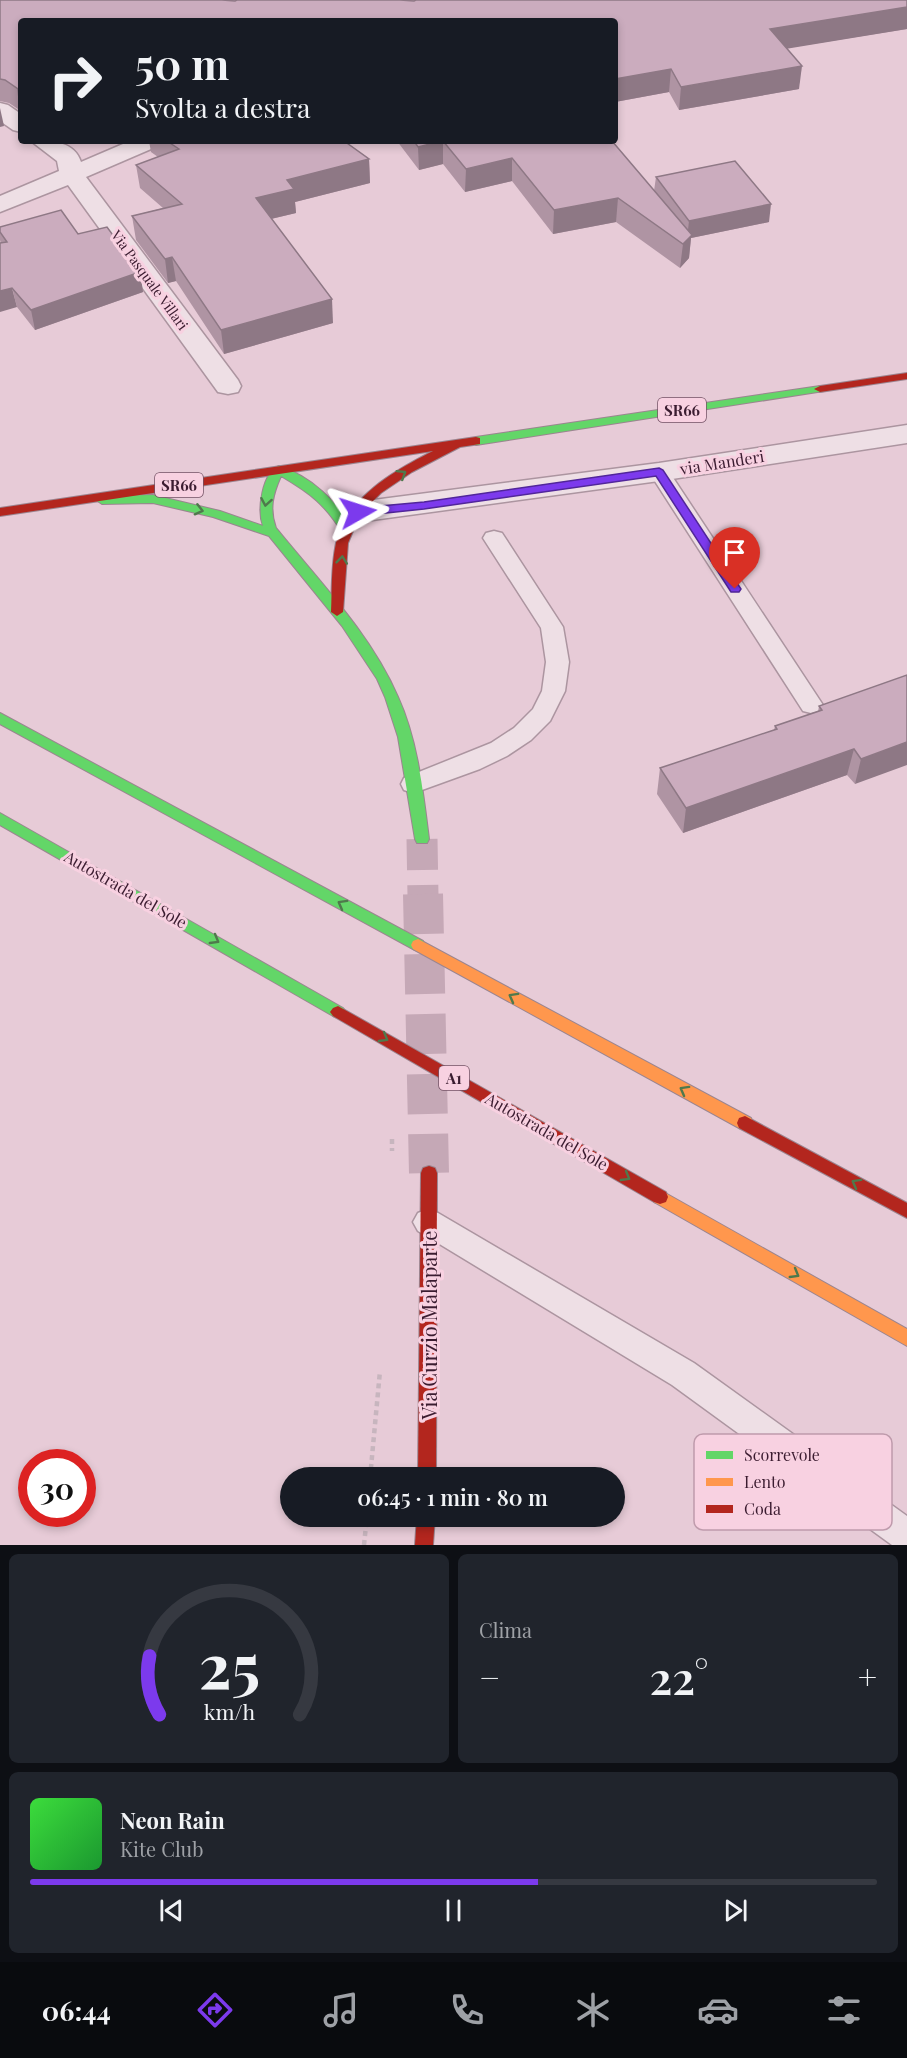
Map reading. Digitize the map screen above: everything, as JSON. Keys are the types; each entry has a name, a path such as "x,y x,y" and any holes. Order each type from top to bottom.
{"main road":[{"name":"SR66","path":"0,512 907,376"},
{"path":"337,612 352,521 387,483 428,458 457,444"},
{"path":"352,521 344,520 334,507 279,470 264,500 265,518 274,534 376,665 392,700 409,755 422,839"},
{"path":"79,500 153,500 216,514 274,534"},
{"path":"0,718 907,1211"},
{"name":"Autostrada del Sole","path":"0,818 907,1338"},
{"name":"Via Curzio Malaparte","path":"428,1467 429,1173"},
{"path":"424,1545 425,1527"}],"street":[{"path":"0,110 18,123"},
{"name":"Via Pasquale Villari","path":"47,144 68,158 72,174 228,386"},
{"path":"0,205 143,144"},
{"name":"via Manderi","path":"352,521 424,506 907,434"}],"lane":[{"path":"659,472 811,705"},
{"path":"413,784 488,756 535,723 554,695 558,668 552,627 494,538"},
{"path":"428,1222 683,1374 766,1434"},
{"path":"892,1525 907,1536"}],"path":[{"path":"364,1545 366,1527"}],"building":[{"path":"0,0 907,0 907,7 770,29 802,66 681,87 671,69 618,78 618,18 18,18 18,89 0,79"},
{"path":"172,144 348,144 369,159 287,180 294,189 256,198 332,299 221,330 172,257 165,259 132,216 182,204 136,165 179,149"},
{"path":"445,144 615,144 692,235 683,244 618,198 554,210 512,158 466,169"},
{"path":"735,161 771,204 689,221 656,177"},
{"path":"61,210 78,234 107,227 140,272 31,310 12,288 0,291 0,243 7,242 0,232 0,227"},
{"path":"907,675 907,742 861,759 854,749 686,808 660,768 777,729 775,726 822,710 819,706"}],"tunnel":[{"path":"422,839 423,896"},
{"path":"423,894 429,1173"}],"traffic: fast":[{"path":"476,441 820,389"},
{"path":"347,531 342,520 327,502 279,470 270,487 266,503 265,512 270,528 360,641 392,697 410,757 422,839"},
{"path":"102,500 153,499 216,514 274,534"},
{"path":"0,718 418,945"},
{"path":"0,818 338,1012"}],"traffic: slow":[{"path":"418,945 745,1123"},
{"path":"660,1197 907,1338"}],"traffic: jam":[{"path":"820,389 907,376"},
{"path":"0,512 476,441"},
{"path":"337,612 341,553 345,534 353,518 364,504 392,479 457,444"},
{"path":"338,1012 660,1197"},
{"path":"745,1123 907,1211"},
{"path":"427,1467 429,1173"},
{"path":"424,1545 425,1527"}],"route":[{"path":"358,512 424,506 659,472 735,589"}]}
